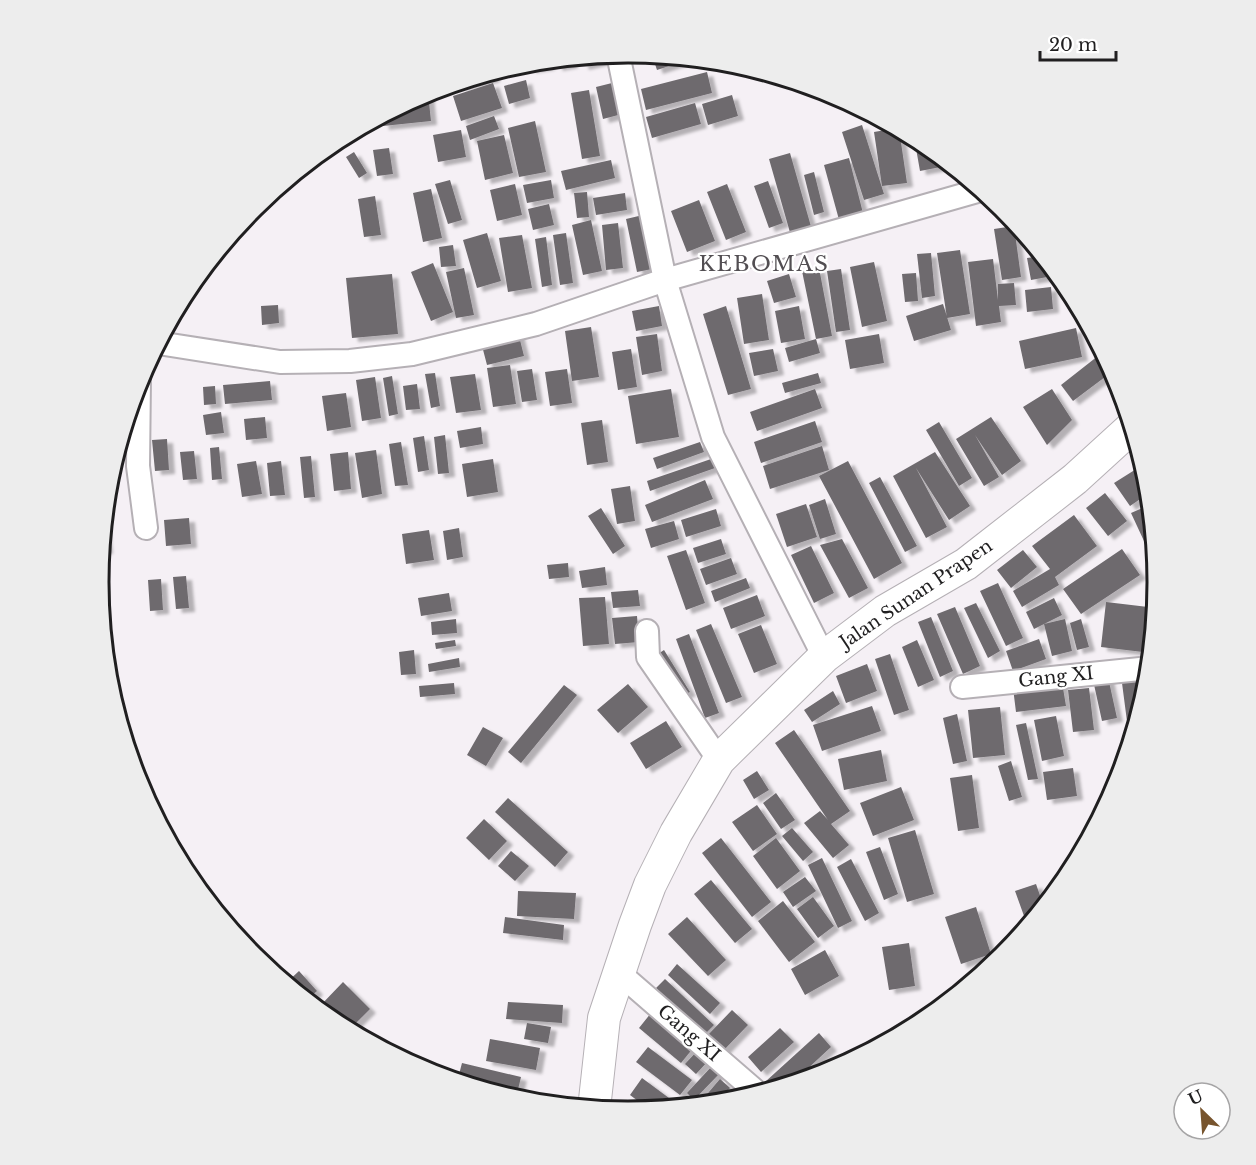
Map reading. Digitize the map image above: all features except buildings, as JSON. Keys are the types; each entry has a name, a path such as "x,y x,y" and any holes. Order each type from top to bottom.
{"main road":[{"name":"Jalan Sunan Prapen","path":"595,1101 604,1018 618,972 650,885 676,833 719,760 824,657 885,611 966,564 1074,479 1125,433"}],"street":[{"path":"620,63 665,280 713,437 824,657"},
{"path":"167,344 280,362 350,361 412,354 536,324 665,280 970,191"},
{"path":"139,409 138,466 146,528"},
{"path":"647,631 648,657 719,760"},
{"name":"Gang XI","path":"962,687 1140,669"},
{"name":"Gang XI","path":"618,972 751,1087"}],"district":[{"name":"KEBOMAS","path":"764,264"}]}
